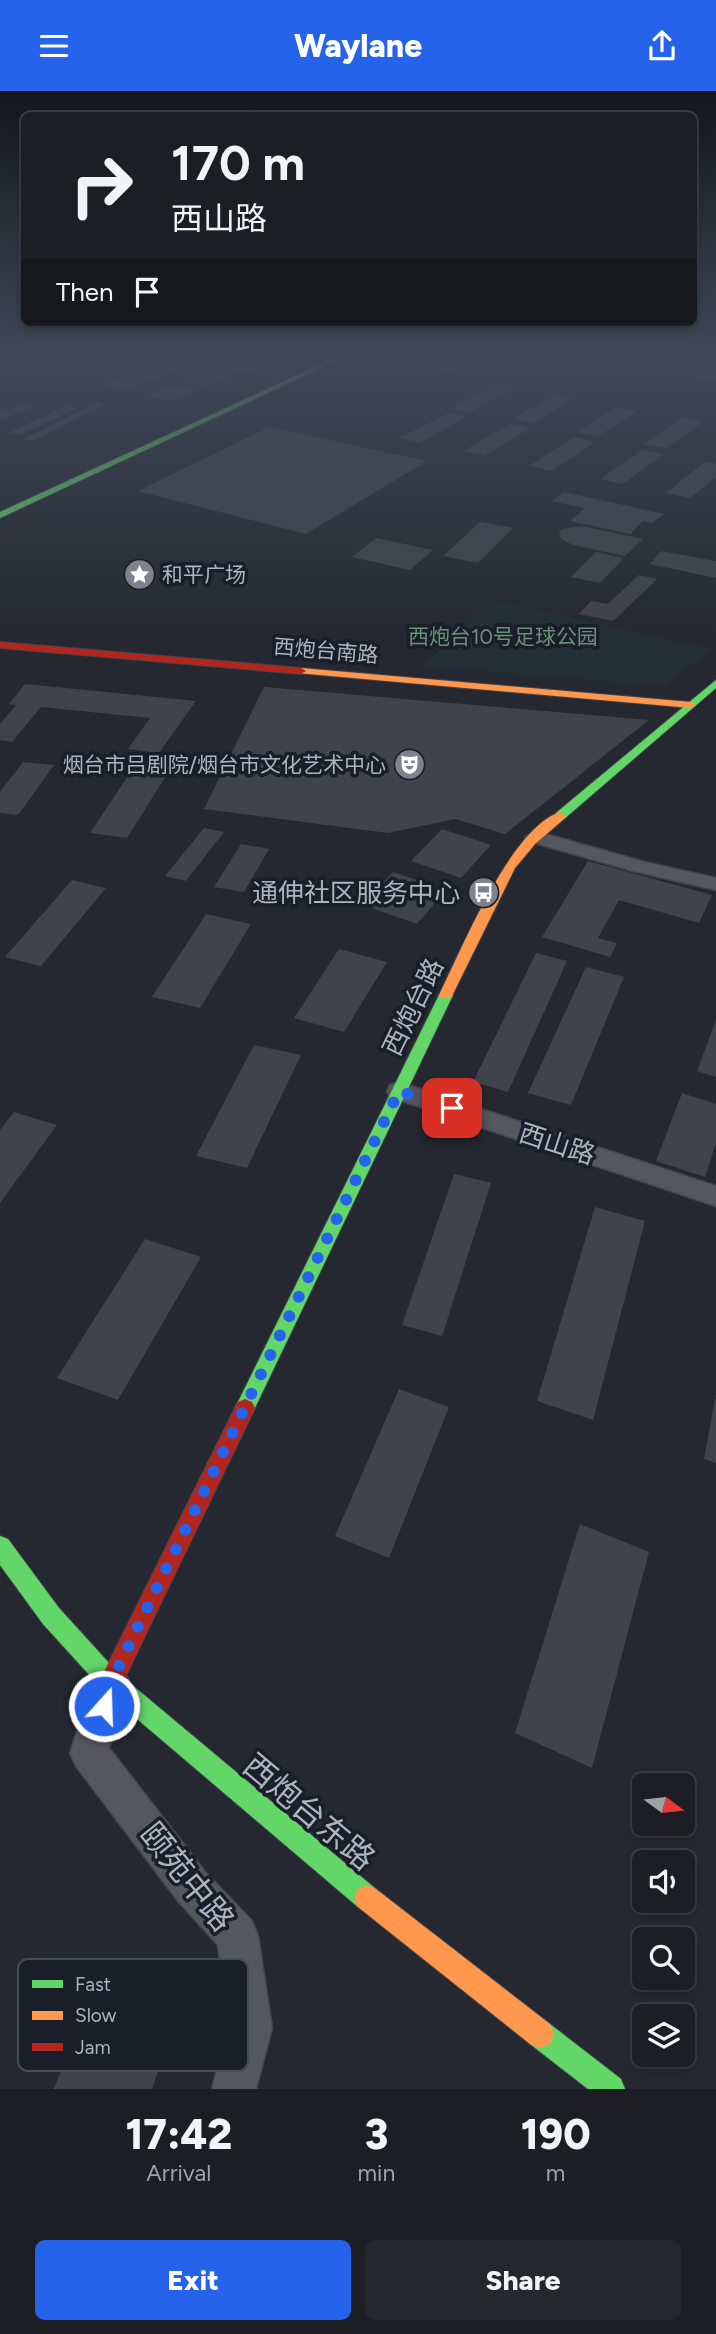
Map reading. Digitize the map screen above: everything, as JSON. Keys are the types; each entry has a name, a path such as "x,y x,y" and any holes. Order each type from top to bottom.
{"street":[{"path":"0,500 115,448"},
{"path":"0,515 144,448"},
{"name":"西炮台南路","path":"0,645 691,705"},
{"name":"西炮台路","path":"111,1682 509,866 535,837 716,683"},
{"path":"535,837 639,867 716,884"},
{"name":"西山路","path":"399,1091 716,1196"},
{"name":"西炮台东路","path":"0,1548 51,1616 111,1682 384,1913 611,2089"},
{"name":"颐苑中路","path":"111,1682 89,1753 192,1887 237,1936 240,1959"},
{"name":"颐苑中路","path":"248,2014 248,2036"},
{"name":"颐苑中路","path":"234,2089 239,2071"}],"green space":[{"name":"西炮台10号足球公园","path":"492,600 712,649 664,686 422,666"}],"building":[{"path":"226,448 368,448 427,461 306,534 138,491"},
{"path":"468,448 497,448 484,456 463,451"},
{"path":"557,448 586,448 552,471 529,466"},
{"path":"642,450 664,454 623,484 600,479"},
{"path":"705,462 716,464 716,477 690,498 666,493"},
{"path":"564,492 664,514 652,523 643,521 630,534 570,521 585,508 551,501"},
{"path":"480,522 513,528 478,563 443,556"},
{"path":"581,526 643,539 625,556 573,545 561,539 559,533 562,529"},
{"path":"376,538 433,550 410,570 352,557"},
{"path":"661,551 716,561 716,578 650,564"},
{"path":"596,552 624,558 600,583 571,577"},
{"path":"639,575 657,579 613,621 579,614 591,601 608,604"},
{"path":"25,684 196,701 159,753 128,749 150,718 41,707 12,742 0,740 0,724 16,705 9,704"},
{"name":"烟台市吕剧院/烟台市文化艺术中心","path":"264,687 649,720 505,834 455,819 388,833 204,809"},
{"path":"23,762 54,765 18,815 0,813 0,792"},
{"path":"134,767 169,771 127,838 90,833"},
{"path":"204,828 224,832 186,881 165,876"},
{"path":"442,829 491,845 461,878 411,861"},
{"path":"241,844 269,849 244,892 214,887"},
{"path":"588,861 712,895 699,923 619,900 598,938 617,943 610,957 542,937"},
{"path":"393,872 446,890 417,924 363,905"},
{"path":"72,880 106,888 41,966 5,957"},
{"path":"206,914 251,924 200,1008 152,997"},
{"path":"339,949 387,962 344,1032 294,1018"},
{"path":"536,953 567,961 508,1092 473,1082"},
{"path":"586,967 624,977 571,1105 528,1093"},
{"path":"716,1020 716,1077 697,1071"},
{"path":"254,1045 301,1055 247,1168 196,1156"},
{"path":"682,1093 716,1104 716,1143 705,1177 656,1161"},
{"path":"14,1112 57,1125 0,1203 0,1130"},
{"path":"454,1174 491,1183 442,1336 402,1325"},
{"path":"595,1207 645,1221 593,1420 537,1401"},
{"path":"145,1239 201,1257 118,1400 57,1378"},
{"path":"399,1389 449,1407 389,1558 335,1536"},
{"path":"716,1399 716,1463 704,1459"},
{"path":"580,1524 649,1552 592,1768 515,1733"},
{"path":"61,2071 158,2071 152,2089 54,2089"}],"traffic: fast":[{"path":"0,515 144,448"},
{"path":"560,816 716,683"},
{"path":"245,1408 446,995"},
{"path":"0,1547 51,1616 111,1682 367,1898"},
{"path":"540,2034 611,2089"}],"traffic: slow":[{"path":"301,671 691,705"},
{"path":"446,995 509,867 531,841 560,816"},
{"path":"367,1898 540,2034"}],"traffic: jam":[{"path":"0,645 301,671"},
{"path":"111,1682 245,1408"}],"place":[{"name":"和平广场","path":"139,575"},
{"name":"烟台市吕剧院/烟台市文化艺术中心","path":"409,765"},
{"name":"通伸社区服务中心","path":"483,893"}],"route":[{"path":"104,1706 111,1682 399,1091 452,1108"}]}
